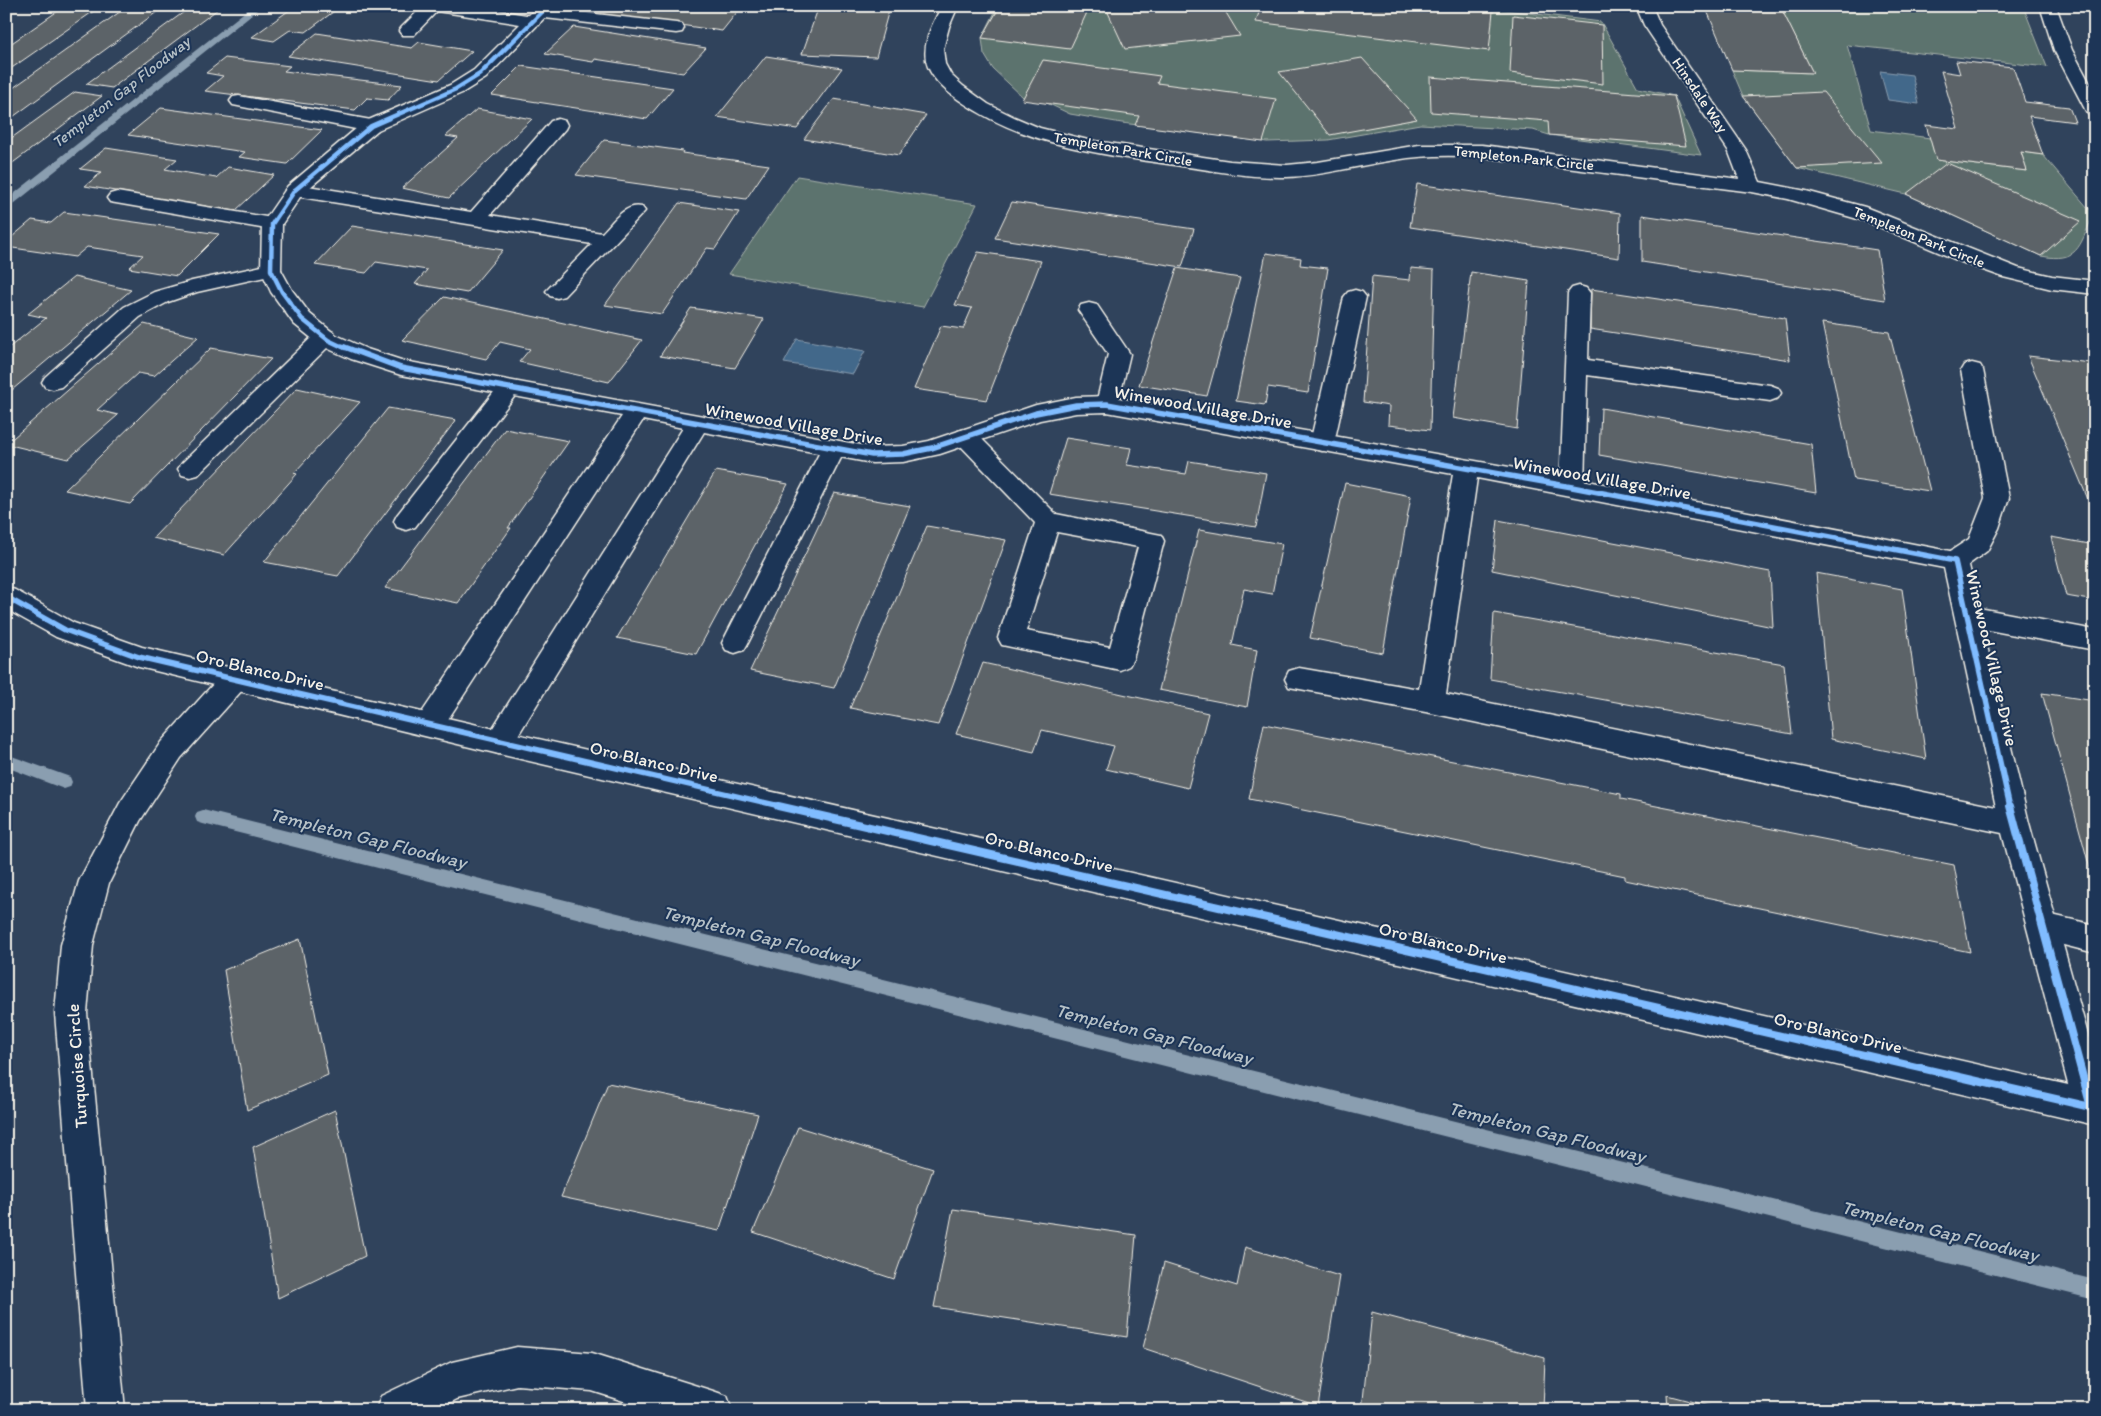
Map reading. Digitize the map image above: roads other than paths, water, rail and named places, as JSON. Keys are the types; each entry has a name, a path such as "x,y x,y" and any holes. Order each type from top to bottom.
{"street":[{"path":"408,31 433,6"},
{"path":"437,6 541,14 676,28"},
{"name":"Templeton Park Circle","path":"950,6 942,22 936,47 936,65 948,82 975,104 1016,126 1054,139 1088,146 1246,169 1312,169 1411,151 1466,150 1752,186 1794,193 1848,208 1891,223 1984,264 2063,286 2095,288"},
{"name":"Hinsdale Way","path":"1644,6 1652,25 1737,150 1752,186"},
{"path":"2048,6 2063,50 2095,112"},
{"path":"117,198 272,224 295,190 371,126 456,88 480,74 541,14"},
{"path":"239,101 371,126"},
{"path":"476,219 558,125"},
{"path":"295,190 607,240"},
{"path":"557,291 635,211"},
{"name":"Winewood Village Drive","path":"272,224 271,270 282,292 302,319 325,337 358,354 401,368 872,456 903,454 932,448 1036,413 1076,405 1107,404 1572,487 1955,561 2014,823 2093,1107"},
{"path":"53,382 132,312 161,297 192,287 271,270"},
{"path":"1572,487 1579,293"},
{"path":"1322,443 1355,297"},
{"path":"1089,310 1119,354 1107,404"},
{"path":"190,468 325,337"},
{"path":"1576,366 1770,393"},
{"path":"1955,561 1978,546 1987,528 1997,498 1972,370"},
{"path":"406,521 509,388"},
{"path":"429,725 637,411"},
{"name":"Winewood Village Drive","path":"499,742 698,423"},
{"path":"966,437 1048,521 1152,541 1120,659 1011,638 1048,521"},
{"path":"735,643 834,448"},
{"path":"1431,702 1466,469"},
{"name":"Oro Blanco Drive","path":"6,597 65,630 139,657 499,742 2093,1107"},
{"name":"Winewood Village Drive","path":"1967,616 2095,640"},
{"name":"Turquoise Circle","path":"106,1410 71,1013 77,945 94,881 130,812 171,750 235,679"},
{"path":"1299,679 1431,702 2014,823"},
{"path":"2043,927 2095,939"},
{"path":"395,1410 452,1381 517,1366 592,1372 713,1410"}],"water":[{"path":"1880,71 1912,75 1919,104 1888,100"},
{"path":"797,339 865,351 853,374 784,363"}],"waterway":[{"name":"Templeton Gap Floodway","path":"6,205 258,6"},
{"name":"Templeton Gap Floodway","path":"6,760 64,782"},
{"name":"Templeton Gap Floodway","path":"203,817 2095,1290"}]}
